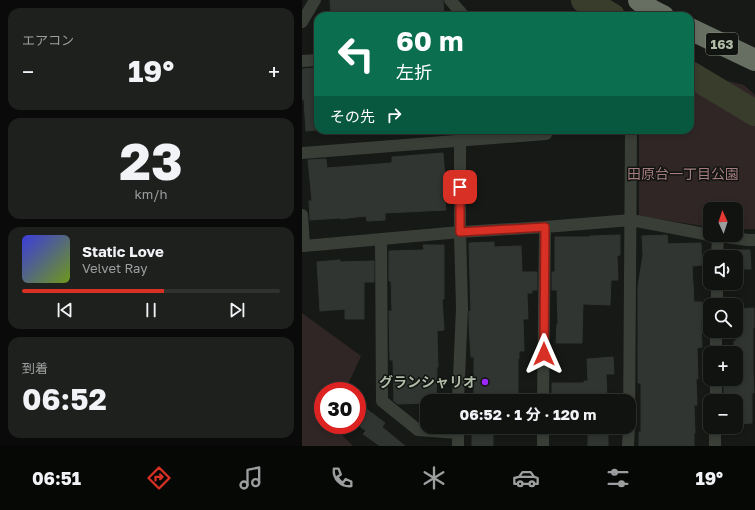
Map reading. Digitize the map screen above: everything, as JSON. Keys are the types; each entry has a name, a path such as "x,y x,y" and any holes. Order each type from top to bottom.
{"highway":[{"path":"640,0 655,12"},
{"name":"163","path":"694,31 755,60"}],"street":[{"path":"302,22 315,0"},
{"path":"450,0 460,12"},
{"path":"302,61 314,60"},
{"path":"302,152 546,134"},
{"path":"628,446 631,134"},
{"path":"458,394 462,308 460,141"},
{"path":"302,215 304,246 460,232 631,220 703,233"},
{"path":"543,394 545,227"},
{"path":"381,239 382,401 418,430 420,430"},
{"path":"743,239 755,240"},
{"path":"458,434 458,446"},
{"path":"543,434 543,446"},
{"path":"715,434 715,446"}],"green space":[{"name":"田原台一丁目公園","path":"702,75 744,85 755,95 755,229 743,229 743,202 703,202 703,226 639,216 639,134 694,134 694,77"},
{"path":"302,313 361,356 349,382 314,382 314,434 341,434 353,446 302,446"}],"building":[{"path":"330,0 443,0 444,12 331,12"},
{"path":"314,68 314,130 306,131 304,99 302,100 302,69"},
{"path":"443,153 445,178 443,178 446,210 385,213 385,220 367,221 366,216 310,220 309,201 312,201 308,160 326,159 327,168 392,163 392,157"},
{"path":"620,235 620,255 617,256 618,280 611,280 610,305 583,304 582,343 556,343 558,324 557,290 552,290 552,272 555,272 555,237"},
{"path":"667,235 668,244 701,243 702,265 692,266 694,302 702,302 702,347 697,348 698,379 696,379 697,405 694,405 694,446 639,446 639,432 641,432 641,383 638,383 638,286 643,255 642,236"},
{"path":"494,242 494,247 521,246 522,272 537,272 537,290 532,290 532,293 527,293 528,319 523,319 524,351 519,351 518,394 474,394 474,357 471,357 469,324 469,311 471,311 469,243"},
{"path":"423,245 444,245 444,299 442,299 444,330 437,331 438,367 436,394 420,394 420,403 398,404 394,401 393,360 390,360 389,311 392,311 391,281 389,281 389,251 424,250"},
{"path":"743,250 750,250 751,269 743,269"},
{"path":"340,260 340,262 374,261 374,282 364,282 364,319 345,319 345,309 320,311 317,262"},
{"path":"754,308 754,393 752,393 752,423 743,424 743,394 724,394 724,386 743,386 743,346 734,346 734,341 736,341 736,338 743,338 743,309"},
{"path":"613,357 614,374 606,374 607,394 552,394 552,383 584,383 584,381 588,381 587,359"},
{"path":"366,409 385,423 382,427 405,446 380,446 363,434 366,434"},
{"path":"472,434 493,434 493,446 472,446"},
{"path":"588,434 608,434 608,446 588,446"}],"waterway":[{"path":"584,0 605,12"},
{"path":"694,76 755,113"}],"place":[{"name":"グランシャリオ","path":"485,382"}],"route":[{"path":"460,187 460,232 545,227 544,354"}]}
